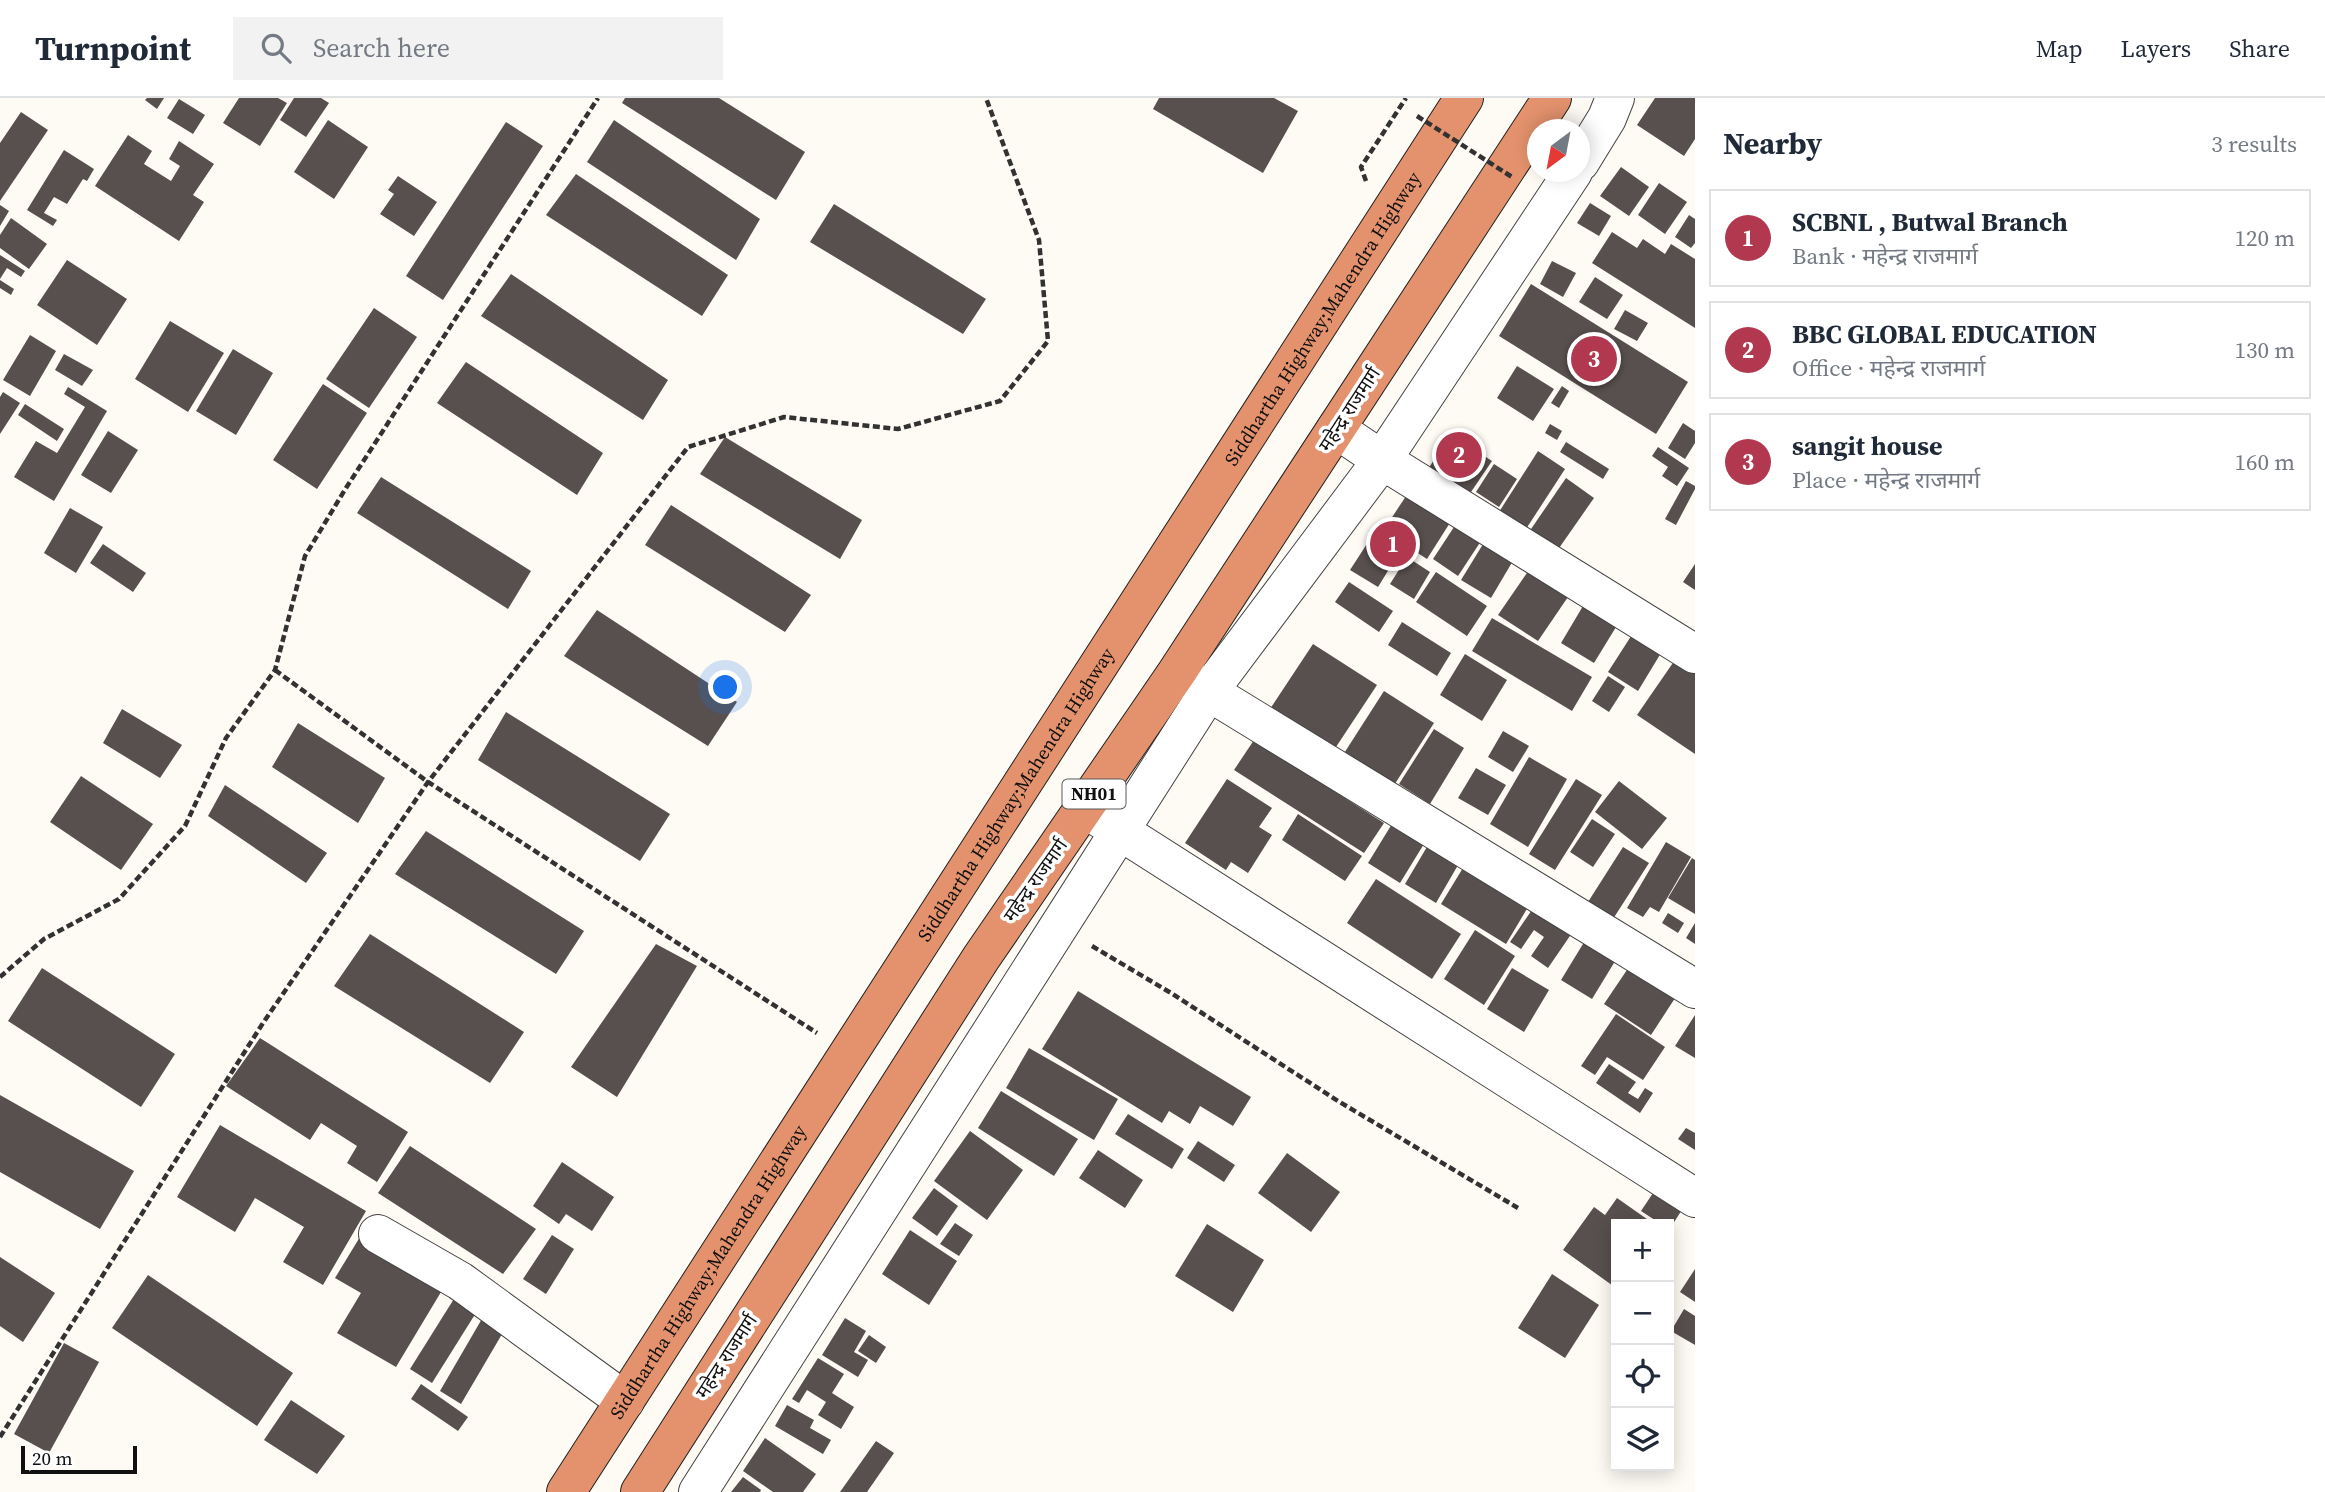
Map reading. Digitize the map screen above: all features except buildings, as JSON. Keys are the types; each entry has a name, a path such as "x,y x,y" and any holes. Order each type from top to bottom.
{"highway":[{"name":"Siddhartha Highway;Mahendra Highway","path":"566,1492 848,1052 1122,633 1464,98"},
{"name":"महेन्द्र राजमार्ग","path":"640,1492 974,969 1177,672 1552,98"}],"street":[{"path":"1590,146 1607,118 1615,98"},
{"path":"698,1492 1209,691 1382,460 1566,182"},
{"path":"1336,429 1695,654"},
{"path":"1177,672 1695,989"},
{"path":"1084,808 1695,1198"},
{"path":"378,1234 460,1281 625,1401"}],"path":[{"path":"0,977 44,939 118,900 185,826 226,738 275,670 306,556 354,476 598,98"},
{"path":"0,1437 263,1023 428,782 688,447 784,417 898,429 1000,401 1048,341 1039,240 986,98"},
{"path":"1361,167 1406,98"},
{"path":"1417,116 1512,177"},
{"path":"275,670 428,782 848,1052"},
{"path":"1059,927 1171,993 1338,1101 1518,1208"}],"place":[{"name":"sangit house","path":"1594,359"},
{"name":"BBC GLOBAL EDUCATION","path":"1459,455"},
{"name":"SCBNL , Butwal Branch","path":"1393,544"}]}
